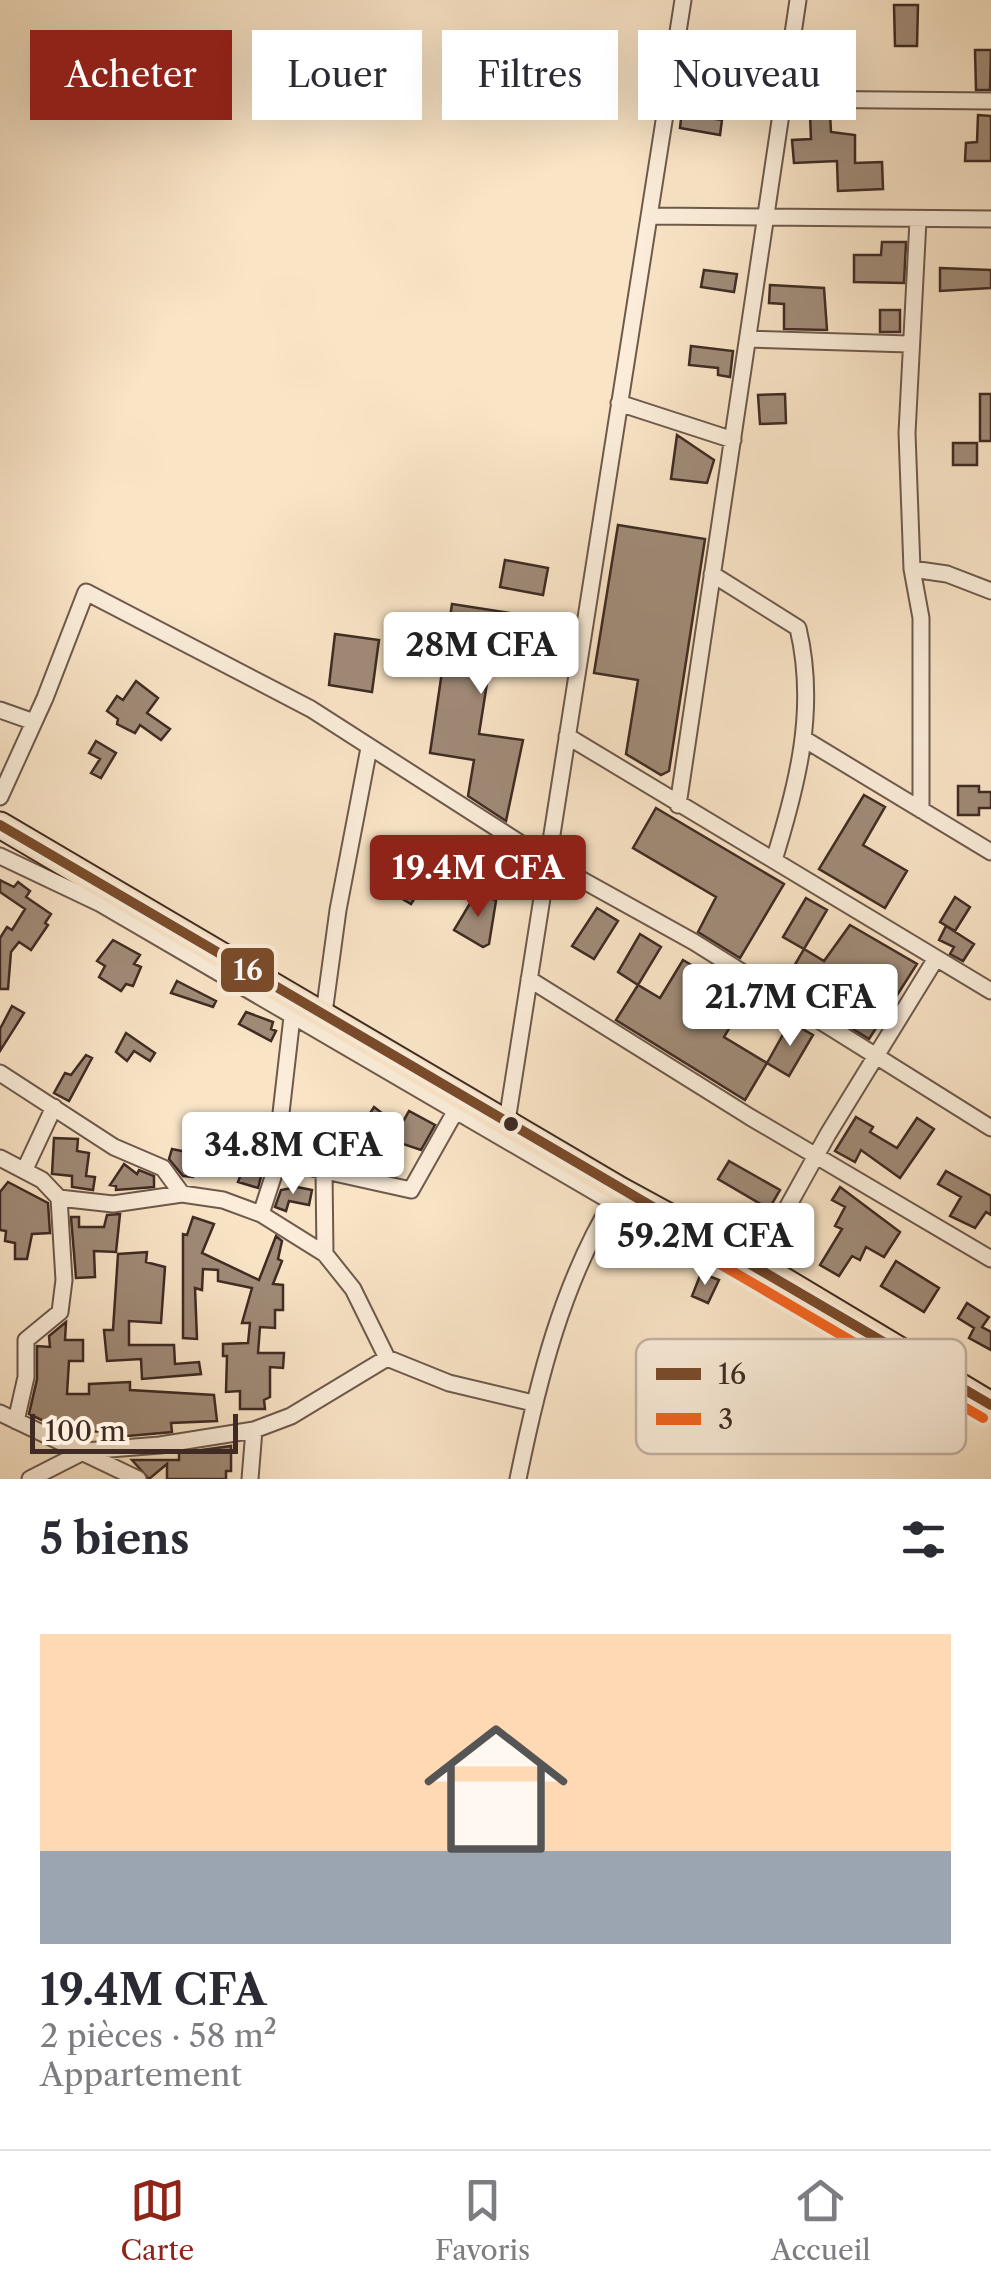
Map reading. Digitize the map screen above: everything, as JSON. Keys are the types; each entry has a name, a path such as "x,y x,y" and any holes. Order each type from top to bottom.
{"main road":[{"path":"0,825 507,1121 622,1196 756,1264 881,1339"},
{"path":"966,1390 991,1405"}],"street":[{"path":"507,1121 682,0"},
{"path":"793,30 798,0"},
{"path":"856,100 991,101"},
{"path":"678,805 780,120"},
{"path":"651,216 991,219"},
{"path":"918,220 909,344 912,569 920,618 922,810"},
{"path":"748,339 909,344"},
{"path":"619,403 732,440"},
{"path":"912,569 946,574 991,592"},
{"path":"712,574 798,628 807,680 804,739 774,860"},
{"path":"0,798 86,592 310,709 548,861 641,911 991,1128"},
{"path":"0,710 34,722"},
{"path":"568,736 991,991"},
{"path":"804,739 991,852"},
{"path":"324,1013 338,910 369,748"},
{"path":"0,856 102,904 456,1112 622,1196 550,1342 518,1479"},
{"path":"756,1264 815,1155 935,960"},
{"path":"529,979 991,1258"},
{"path":"261,1214 276,1160 292,1018"},
{"path":"0,1073 114,1147 163,1168 182,1194"},
{"path":"24,1170 54,1108"},
{"path":"276,1160 410,1190 456,1112"},
{"path":"0,1158 49,1185 59,1198 63,1304 60,1312 26,1340 26,1377 16,1421"},
{"path":"324,1172 325,1254"},
{"path":"59,1198 113,1204 182,1194 223,1200 261,1214 325,1254 353,1289 387,1358 449,1383 533,1403"},
{"path":"30,1479 85,1451 143,1447 254,1430 291,1416 387,1358"},
{"path":"0,1413 138,1479"},
{"path":"250,1479 254,1430"}],"building":[{"path":"894,5 918,5 917,46 895,46"},
{"path":"975,50 991,50 990,90 976,90"},
{"path":"978,115 991,116 991,161 965,161 966,143 977,142"},
{"path":"681,120 722,120 720,135 680,128"},
{"path":"810,120 830,120 831,132 855,135 855,163 882,162 883,189 838,191 837,161 794,163 792,140 811,139"},
{"path":"882,242 906,242 904,283 854,282 854,255 881,255"},
{"path":"940,268 991,270 991,288 940,291"},
{"path":"704,270 737,274 734,292 701,287"},
{"path":"770,285 824,288 827,330 784,329 784,304 769,303"},
{"path":"880,310 900,310 900,332 880,332"},
{"path":"691,346 733,351 730,377 718,375 718,368 689,365"},
{"path":"785,394 786,423 760,424 758,395"},
{"path":"980,394 991,394 991,441 980,441"},
{"path":"677,435 714,460 707,483 671,479"},
{"path":"953,443 977,443 977,465 953,465"},
{"path":"618,525 705,539 669,771 661,775 626,754 638,680 594,673"},
{"path":"505,560 548,568 543,595 500,587"},
{"path":"452,604 542,618 533,669 490,664 479,734 523,740 506,821 468,796 474,760 430,753"},
{"path":"335,634 379,640 372,692 329,685"},
{"path":"136,681 158,698 147,713 170,729 161,740 140,725 135,733 117,724 118,719 107,711 117,696 123,700"},
{"path":"96,741 116,753 101,778 91,773 100,759 89,753"},
{"path":"958,786 979,786 979,792 991,792 991,808 979,808 979,815 958,815"},
{"path":"864,795 885,807 863,845 907,871 885,908 819,869"},
{"path":"656,808 784,884 740,958 698,932 716,897 633,848"},
{"path":"414,851 436,865 411,904 389,891"},
{"path":"0,880 14,887 18,882 30,891 26,897 51,914 31,950 19,942 11,952 8,989 0,989 0,938 7,927 12,930 25,909 0,892"},
{"path":"478,890 496,901 489,944 483,947 454,930"},
{"path":"955,897 970,907 955,931 940,922"},
{"path":"806,898 827,910 804,949 783,937"},
{"path":"597,908 618,921 594,959 572,946"},
{"path":"850,925 917,964 869,1039 783,985 804,949 824,961"},
{"path":"946,926 974,944 963,961 950,954 954,947 939,940"},
{"path":"640,934 661,947 638,985 618,972"},
{"path":"113,940 140,955 134,964 141,967 133,986 126,984 121,991 99,977 105,966 97,961"},
{"path":"683,960 747,998 724,1037 767,1063 745,1100 616,1020 638,985 660,998"},
{"path":"177,981 216,1001 213,1007 171,993"},
{"path":"12,1006 24,1013 0,1051 0,1029"},
{"path":"246,1012 273,1022 271,1029 276,1031 271,1041 239,1024"},
{"path":"790,1022 813,1035 789,1076 767,1063"},
{"path":"126,1033 155,1053 150,1061 134,1051 127,1061 116,1052"},
{"path":"86,1055 92,1058 69,1101 54,1093 65,1073 71,1075"},
{"path":"374,1107 400,1127 409,1111 435,1125 421,1150 400,1143 367,1118"},
{"path":"856,1117 873,1127 870,1132 897,1148 917,1118 934,1129 900,1178 861,1150 855,1162 835,1151"},
{"path":"292,1118 326,1126 325,1130 346,1139 344,1145 300,1134 299,1139 290,1138"},
{"path":"54,1138 78,1139 77,1151 89,1153 86,1176 95,1177 93,1190 72,1187 72,1176 52,1174"},
{"path":"172,1149 201,1155 193,1177 183,1176 169,1159"},
{"path":"229,1155 264,1165 258,1188 238,1182 241,1174 226,1170"},
{"path":"729,1161 780,1190 769,1209 718,1179"},
{"path":"124,1164 137,1174 139,1170 154,1176 154,1187 116,1190 116,1186 110,1185"},
{"path":"946,1171 991,1196 991,1215 986,1212 975,1228 950,1216 961,1197 938,1184"},
{"path":"8,1182 48,1203 50,1233 32,1234 27,1259 15,1259 15,1243 5,1241 6,1231 0,1230 0,1192"},
{"path":"840,1187 900,1232 884,1257 866,1247 860,1260 852,1256 839,1276 820,1265 842,1229 835,1226 845,1207 832,1200"},
{"path":"281,1190 312,1190 309,1205 289,1201 286,1211 275,1207"},
{"path":"120,1214 116,1252 94,1251 95,1277 76,1278 71,1217 79,1217 79,1227 104,1227 107,1215"},
{"path":"193,1217 214,1224 202,1253 259,1280 276,1236 282,1241 278,1259 282,1261 273,1284 283,1285 283,1310 275,1310 275,1328 260,1327 258,1353 284,1353 283,1368 270,1367 270,1397 264,1400 265,1409 240,1409 240,1391 226,1392 227,1356 223,1356 223,1344 248,1343 250,1323 242,1323 252,1288 218,1281 218,1270 203,1269 202,1290 195,1288 197,1339 183,1338 183,1234 187,1235"},
{"path":"147,1252 146,1262 165,1267 161,1323 129,1321 129,1345 174,1345 175,1364 199,1362 201,1374 142,1379 141,1359 107,1361 104,1330 113,1330 118,1254"},
{"path":"896,1261 939,1288 924,1312 881,1286"},
{"path":"701,1273 719,1280 708,1303 692,1296"},
{"path":"967,1303 989,1317 982,1327 991,1332 991,1350 969,1338 974,1328 958,1318"},
{"path":"66,1322 65,1340 83,1340 83,1361 69,1361 67,1394 89,1394 89,1384 130,1382 130,1390 214,1395 217,1421 171,1423 172,1432 117,1437 117,1431 72,1432 71,1426 48,1423 29,1414 37,1379 37,1346 50,1347 49,1336"},
{"path":"231,1446 231,1471 226,1471 226,1479 167,1479 167,1464 149,1479 132,1460 179,1460 179,1453"}],"transit line":[{"name":"16","path":"0,825 878,1339"},
{"name":"3","path":"626,1209 848,1339"},
{"name":"16","path":"966,1390 991,1405"},
{"name":"3","path":"966,1408 983,1418"}]}
